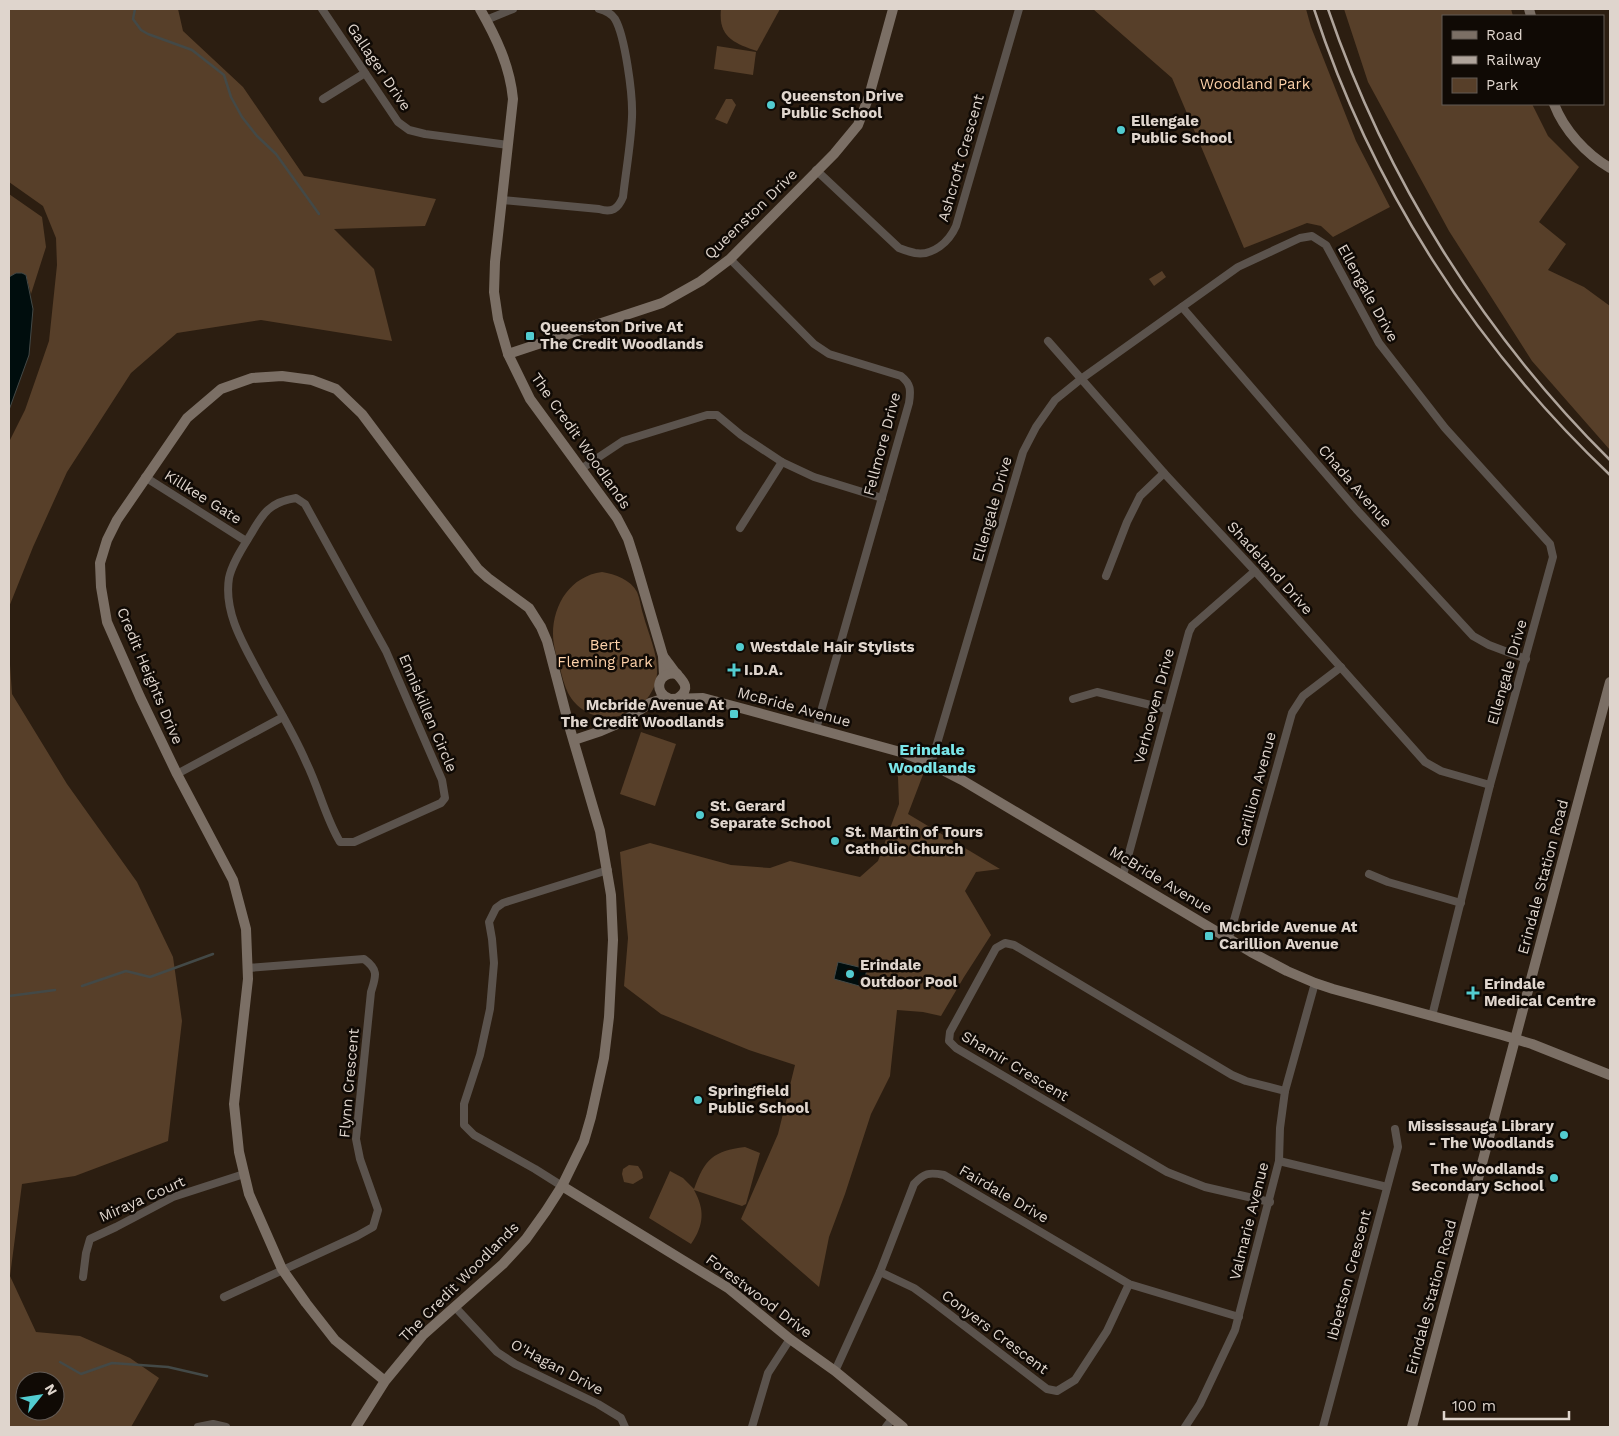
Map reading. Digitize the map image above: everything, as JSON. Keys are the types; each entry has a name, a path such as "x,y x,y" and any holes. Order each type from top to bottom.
{"street":[{"name":"Gallager Drive","path":"322,9 398,122 409,130 425,134 508,145"},
{"name":"The Credit Woodlands","path":"480,9 501,50 512,84 513,99 503,200 494,262 494,292 498,319 508,354 530,399 617,518 628,539 663,656 664,675"},
{"path":"486,20 513,9"},
{"path":"503,200 599,209 607,212 620,204 623,197 632,116 631,88 620,31 614,18 607,11 599,9"},
{"name":"Queenston Drive","path":"508,354 662,302 701,281 730,259 816,170 838,150 858,125 869,96 892,9"},
{"name":"Ashcroft Crescent","path":"816,170 899,248 915,253 924,253 932,251 948,241 956,226 1019,9"},
{"path":"323,99 365,73"},
{"path":"1555,105 1567,127 1580,143 1610,168"},
{"name":"Ellengale Drive","path":"931,764 1023,452 1036,427 1055,400 1081,379 1238,267 1300,238 1312,236 1326,246 1379,343 1445,428 1550,544 1553,557 1490,785 1432,1016"},
{"name":"Fellmore Drive","path":"730,259 814,344 829,354 902,376 912,388 816,728"},
{"name":"Chada Avenue","path":"1182,307 1356,509 1473,636 1489,645 1526,659"},
{"name":"Shadeland Drive","path":"1048,341 1164,473 1255,571 1426,762 1440,771 1490,785"},
{"name":"Credit Heights Drive","path":"385,1381 335,1340 306,1303 282,1269 249,1194 238,1152 234,1104 248,979 246,929 233,880 177,774 107,622 101,588 100,563 107,540 117,520 145,477 187,418 221,389 252,378 282,376 312,380 336,390 362,414 478,569 532,611 547,641 574,740"},
{"path":"581,469 623,441 707,415 717,415 741,435 782,462 814,477 882,498"},
{"path":"740,528 782,462"},
{"path":"1106,576 1127,522 1140,496 1164,473"},
{"name":"Killkee Gate","path":"145,477 246,541"},
{"name":"Enniskillen Circle","path":"296,498 305,504 386,651 442,780 445,798 441,803 354,842 340,842 331,826 306,762 233,621 228,594 229,578 246,541 262,515 274,504 285,499 296,498"},
{"name":"Verhoeven Drive","path":"1122,875 1189,632 1192,626 1255,571"},
{"name":"The Credit Woodlands","path":"663,656 677,674"},
{"name":"Carillion Avenue","path":"1229,938 1292,713 1303,696 1341,668"},
{"path":"574,740 622,722 650,703 665,698 678,698 684,692 685,683 683,679 677,674 664,675 650,703"},
{"name":"Erindale Station Road","path":"1412,1427 1610,682"},
{"name":"McBride Avenue","path":"685,683 704,698"},
{"path":"659,687 665,698"},
{"path":"1073,699 1097,692 1167,709"},
{"name":"McBride Avenue","path":"678,698 704,698 904,753 962,780 1273,964 1314,983 1516,1039 1610,1074"},
{"path":"177,774 283,717"},
{"name":"The Credit Woodlands","path":"356,1427 385,1381 423,1335 503,1264 526,1239 562,1186 586,1133 604,1058 609,1016 613,940 608,870 596,812 574,740"},
{"path":"562,1186 474,1135 464,1125 464,1104 480,1055 490,1009 494,963 489,922 496,908 503,903 608,870"},
{"path":"1369,874 1388,882 1461,903"},
{"name":"Shamir Crescent","path":"1270,1202 1205,1187 1167,1172 956,1048 949,1041 950,1032 996,948 1005,943 1014,946 1232,1075 1246,1081 1285,1091"},
{"name":"Flynn Crescent","path":"248,968 364,959 372,965 376,975 372,992 356,1139 360,1159 378,1210 373,1227 282,1269"},
{"name":"Valmarie Avenue","path":"1185,1427 1200,1404 1235,1330 1239,1317 1280,1161 1280,1128 1285,1091 1314,983"},
{"name":"Ibbetson Crescent","path":"1323,1427 1398,1147 1395,1129"},
{"path":"1280,1161 1387,1187"},
{"name":"Fairdale Drive","path":"835,1371 880,1272 914,1184 922,1175 933,1173 944,1175 1129,1284 1239,1317"},
{"name":"Miraya Court","path":"83,1277 90,1239 173,1197 244,1174"},
{"name":"Forestwood Drive","path":"562,1186 728,1288 790,1339 835,1371 889,1423 903,1427"},
{"path":"224,1297 282,1269"},
{"name":"Conyers Crescent","path":"880,1272 920,1293 1047,1389 1057,1391 1075,1380 1107,1332 1129,1284"},
{"name":"O'Hagan Drive","path":"455,1308 497,1352 515,1364 598,1404 621,1418 625,1427"},
{"path":"752,1427 768,1373 790,1339"},
{"path":"198,1427 213,1424 226,1427"}],"green space":[{"path":"9,9 178,9 183,31 243,87 304,176 436,199 425,226 334,229 374,269 392,341 261,320 177,333 131,373 67,472 33,547 9,607 9,442 25,410 49,341 57,265 56,238 43,206 9,182"},
{"path":"721,9 780,9 757,51 729,38 722,26"},
{"name":"Woodland Park","path":"1093,9 1306,9 1311,27 1356,141 1390,207 1333,237 1321,226 1307,223 1244,248 1172,78"},
{"path":"1344,9 1511,9 1513,15 1442,15 1442,105 1532,105 1548,136 1579,167 1539,222 1566,244 1548,270 1584,287 1610,306 1610,450 1532,361 1449,231 1368,82"},
{"path":"717,46 756,52 753,75 714,69"},
{"path":"726,99 732,99 736,105 727,124 715,119"},
{"path":"9,194 42,217 46,247 31,294 26,275 16,273 9,277"},
{"path":"1162,271 1166,277 1154,286 1149,279"},
{"name":"Bert Fleming Park","path":"602,572 622,578 631,584 637,592 657,666 656,683 646,700 629,713 611,717 590,714 572,700 564,684 553,638 556,612 566,593 581,579"},
{"path":"9,650 12,694 67,784 137,882 173,957 182,1021 168,1141 75,1176 22,1184 10,1276 36,1332 80,1336 130,1358 159,1378 131,1427 9,1427"},
{"path":"641,732 676,744 655,806 620,794"},
{"path":"891,762 924,772 908,814 1000,869 976,872 965,891 991,935 941,1016 923,1012 897,1010 890,1076 871,1114 829,1237 819,1287 741,1219 778,1134 795,1065 749,1050 661,1014 624,986 628,938 620,852 650,843 731,865 770,868 790,861 860,877 878,861 899,804 898,777"},
{"path":"745,1147 760,1153 746,1204 742,1206 694,1190 698,1197 702,1217 701,1224 691,1244 649,1218 670,1171 683,1178 694,1189 702,1170 712,1158 725,1151"},
{"path":"629,1165 638,1166 642,1172 643,1178 633,1184 624,1182 622,1174 623,1169"}],"shaded area":[{"path":"16,273 26,275 33,309 29,355 9,410 9,277"},
{"name":"Erindale Outdoor Pool","path":"838,962 867,969 863,987 834,979"}],"waterway":[{"path":"135,9 133,19 141,30 192,50 224,75 231,97 242,117 257,136 276,154 319,214"},
{"path":"82,986 126,971 150,977 213,954"},
{"path":"9,996 55,990"},
{"path":"60,1362 81,1374 112,1363 168,1367 207,1376"}],"railway":[{"path":"1314,9 1338,75 1366,139 1397,201 1433,260 1472,318 1515,373 1561,425 1610,475"},
{"path":"1328,9 1352,72 1379,133 1409,193 1443,251 1480,307 1521,360 1564,411 1610,460"}],"place":[{"name":"Queenston Drive Public School","path":"771,105"},
{"name":"Ellengale Public School","path":"1121,130"},
{"name":"Queenston Drive At The Credit Woodlands","path":"530,336"},
{"name":"Westdale Hair Stylists","path":"740,647"},
{"name":"I.D.A.","path":"734,670"},
{"name":"Mcbride Avenue At The Credit Woodlands","path":"734,714"},
{"name":"St. Gerard Separate School","path":"700,815"},
{"name":"St. Martin of Tours Catholic Church","path":"835,841"},
{"name":"Mcbride Avenue At Carillion Avenue","path":"1209,936"},
{"name":"Erindale Outdoor Pool","path":"850,974"},
{"name":"Erindale Medical Centre","path":"1473,993"},
{"name":"Springfield Public School","path":"698,1100"},
{"name":"Mississauga Library - The Woodlands","path":"1564,1135"},
{"name":"The Woodlands Secondary School","path":"1554,1178"}],"district":[{"name":"Erindale Woodlands","path":"932,758"}]}
